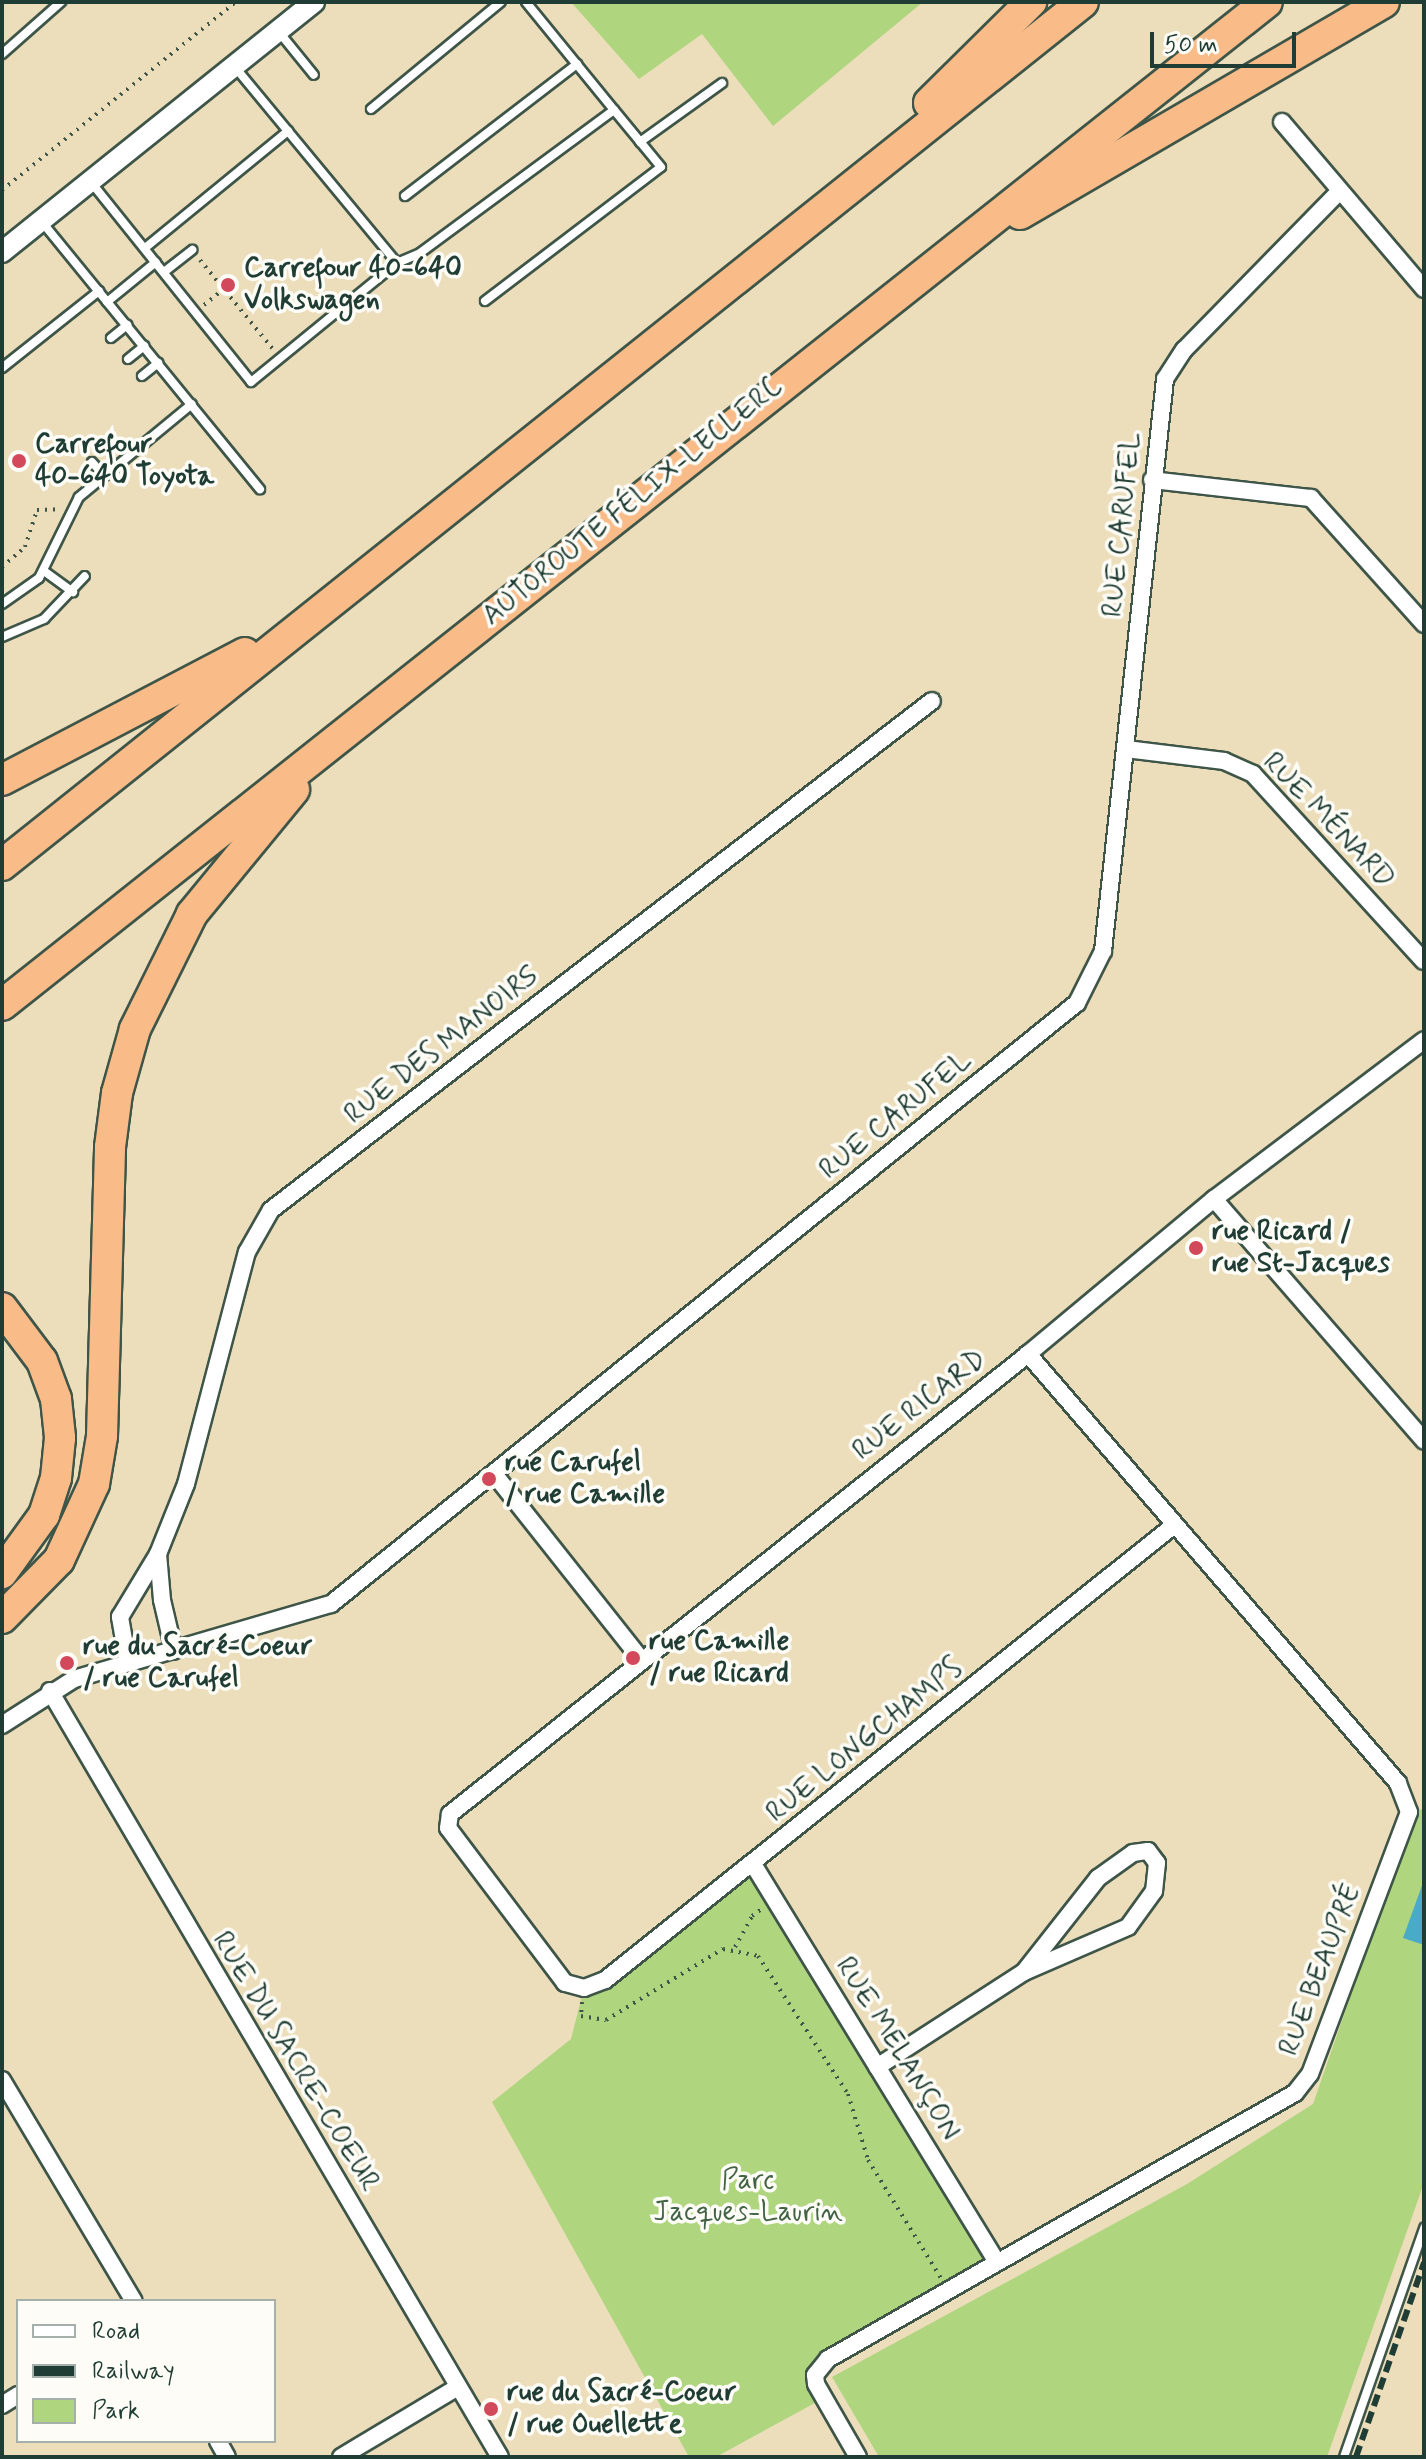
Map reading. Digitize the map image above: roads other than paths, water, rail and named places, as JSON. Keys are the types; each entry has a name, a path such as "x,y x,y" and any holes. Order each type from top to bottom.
{"highway":[{"path":"823,209 1031,2"},
{"path":"2,865 1083,2"},
{"name":"AUTOROUTE FÉLIX-LECLERC","path":"2,1005 1267,2"},
{"path":"938,260 1384,2"},
{"path":"2,780 313,617"},
{"path":"2,1618 59,1560 94,1484 102,1436 112,1119 142,1008 201,901 335,740"},
{"path":"2,1308 42,1361 56,1399 60,1438 56,1478 44,1515 2,1573"}],"street":[{"path":"2,252 312,2"},
{"path":"1282,122 1338,193 1424,289"},
{"name":"RUE CARUFEL","path":"2,1725 50,1691 128,1663 319,1611 495,1475 1077,1003 1103,951 1165,379 1184,350 1338,193"},
{"path":"1152,480 1311,498 1424,624"},
{"name":"RUE DES MANOIRS","path":"128,1663 120,1617 158,1554 186,1484 247,1252 271,1210 932,701"},
{"name":"RUE MÉNARD","path":"1126,749 1224,761 1253,774 1424,961"},
{"path":"1418,1044 1424,1061"},
{"name":"RUE RICARD","path":"584,1988 565,1983 448,1828 450,1814 1028,1354 1214,1199 1418,1044"},
{"path":"1214,1199 1424,1441"},
{"name":"RUE BEAUPRÉ","path":"858,2457 816,2384 819,2366 947,2289 1295,2093 1310,2074 1409,1812 1398,1783 1173,1526 1028,1354"},
{"path":"495,1475 641,1659"},
{"name":"RUE LONGCHAMPS","path":"584,1988 605,1980 753,1864 1173,1526"},
{"path":"158,1554 174,1651"},
{"name":"RUE DU SACRE-COEUR","path":"50,1691 500,2457"},
{"path":"877,2067 1024,1972 1128,1927 1154,1891 1157,1863 1148,1851 1133,1853 1098,1878 1024,1972"},
{"name":"RUE MELANÇON","path":"753,1864 996,2261"},
{"path":"2,2080 133,2299"},
{"path":"341,2457 458,2387"}],"lane":[{"path":"2,54 61,2"},
{"path":"371,109 501,2"},
{"path":"485,301 661,167 526,2"},
{"path":"278,31 314,75"},
{"path":"405,196 577,64"},
{"path":"235,67 397,263"},
{"path":"640,142 722,83"},
{"path":"91,182 251,382 397,263 446,235 614,110"},
{"path":"145,248 288,131"},
{"path":"41,221 260,489"},
{"path":"164,272 192,250"},
{"path":"107,302 156,262"},
{"path":"2,368 99,291"},
{"path":"111,338 127,325"},
{"path":"128,359 144,346"},
{"path":"142,376 158,363"},
{"path":"2,604 22,594 44,571 71,507 192,404"},
{"path":"92,462 104,476"},
{"path":"44,571 73,592"},
{"path":"2,637 44,619 85,576"},
{"path":"1344,2457 1424,2228"}],"water":[{"path":"1424,1880 1424,1945 1403,1938"}],"railway":[{"path":"1356,2457 1424,2263"}],"place":[{"name":"Carrefour 40-640 Volkswagen","path":"228,285"},
{"name":"Carrefour 40-640 Toyota","path":"19,461"},
{"name":"rue Ricard / rue St-Jacques","path":"1196,1248"},
{"name":"rue Carufel / rue Camille","path":"489,1479"},
{"name":"rue Camille / rue Ricard","path":"633,1658"},
{"name":"rue du Sacré-Coeur / rue Carufel","path":"67,1663"},
{"name":"rue du Sacré-Coeur / rue Ouellette","path":"491,2409"}],"park label":[{"name":"Parc Jacques-Laurin","path":"748,2197"}]}
